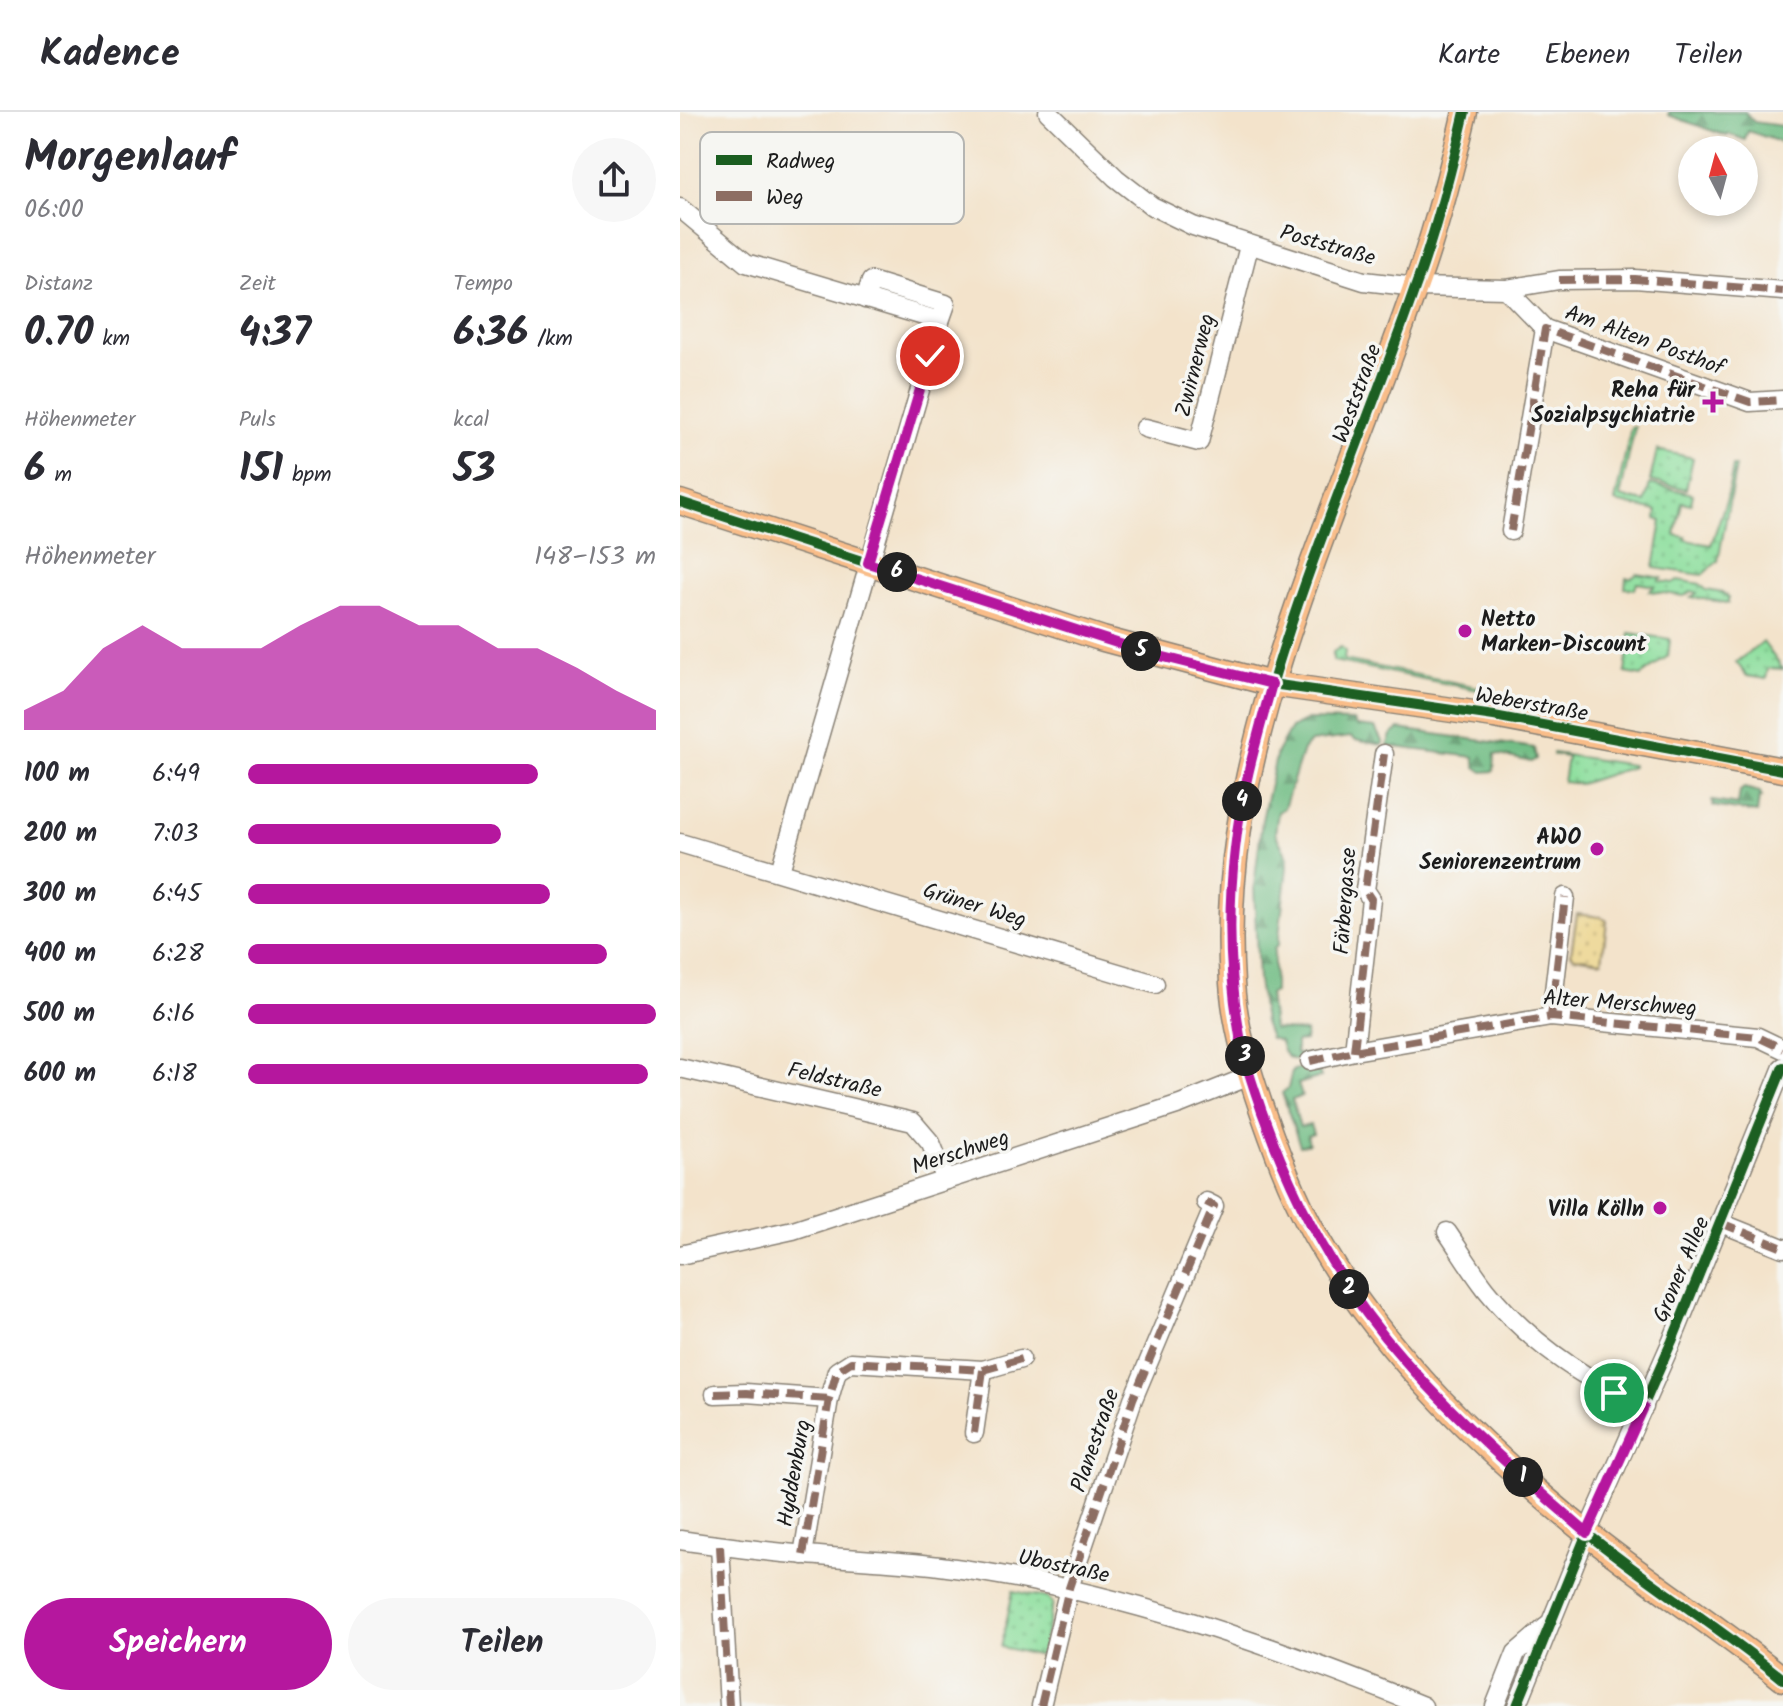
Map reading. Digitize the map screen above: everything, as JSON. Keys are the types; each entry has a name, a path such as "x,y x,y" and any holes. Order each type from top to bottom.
{"main road":[{"name":"Weststraße","path":"1465,112 1437,221 1416,287 1299,604 1272,684 1244,786 1231,909 1232,983 1239,1034 1275,1147 1300,1206 1353,1295 1404,1360 1456,1416 1587,1533 1783,1679"},
{"name":"Weberstraße","path":"680,502 1148,653 1272,684 1508,718 1783,770"}],"street":[{"name":"Poststraße","path":"1048,112 1116,178 1152,206 1193,226 1249,246 1364,281 1416,287 1506,289 1559,280 1635,279 1783,291"},
{"path":"680,208 746,263 940,321 780,871"},
{"name":"Zwirnerweg","path":"1145,428 1199,442 1249,246"},
{"name":"Am Alten Posthof","path":"1506,289 1545,329 1750,402 1783,400"},
{"path":"1511,531 1545,329"},
{"name":"Färbergasse","path":"1354,1051 1371,899 1365,890 1384,754"},
{"name":"Grüner Weg","path":"680,843 1155,984"},
{"path":"1551,1017 1565,897"},
{"name":"Alter Merschweg","path":"1310,1061 1551,1017 1758,1037 1783,1049"},
{"name":"Groner Allee","path":"1517,1706 1587,1533 1721,1223 1783,1067"},
{"name":"Feldstraße","path":"680,1068 913,1122 931,1143 946,1180"},
{"name":"Merschweg","path":"680,1255 793,1230 1180,1104 1250,1076"},
{"name":"Planestraße","path":"1041,1706 1069,1588 1133,1399 1214,1206 1206,1202"},
{"path":"1721,1223 1783,1248"},
{"path":"1447,1232 1486,1289 1518,1325 1585,1377 1644,1407"},
{"name":"Hyddenburg","path":"803,1555 829,1399 837,1371 851,1362 983,1370 1021,1359"},
{"path":"974,1433 983,1370"},
{"name":"Hyddenburg","path":"715,1394 829,1399"},
{"name":"Ubostraße","path":"680,1540 803,1555 940,1566 1069,1588 1200,1624 1318,1663 1423,1706"},
{"path":"720,1546 729,1706"},
{"name":"Groner Allee","path":"1495,1706 1516,1653 1551,1622"}],"green space":[{"path":"1669,112 1745,112 1754,122 1783,126 1783,143 1748,131 1746,136 1727,136 1668,115"},
{"path":"1631,427 1635,427 1620,497 1645,502 1650,484 1693,494 1691,504 1682,502 1675,535 1686,537 1686,540 1711,545 1727,498 1733,466 1736,466 1718,561 1702,575 1654,568 1662,521 1656,519 1657,511 1615,502"},
{"path":"1657,450 1693,458 1686,489 1650,481"},
{"path":"1637,574 1662,578 1659,581 1700,584 1706,590 1723,593 1728,597 1728,603 1691,597 1697,593 1692,591 1684,596 1649,591 1655,586 1637,583 1635,589 1625,588 1626,578"},
{"path":"1630,633 1670,639 1668,656 1641,676 1625,673"},
{"path":"1763,642 1783,669 1768,668 1766,679 1747,676 1736,662"},
{"path":"1341,647 1345,651 1344,660 1488,689 1488,692 1333,661 1333,652"},
{"path":"1307,720 1354,721 1357,726 1375,728 1383,743 1351,737 1310,742 1303,750 1284,808 1278,812 1275,833 1288,858 1278,945 1274,949 1274,992 1269,994 1273,1029 1306,1032 1305,1041 1296,1042 1296,1054 1310,1054 1307,1059 1296,1060 1286,1055 1280,1041 1270,1038 1264,1022 1258,981 1254,886 1262,820 1277,752 1291,728"},
{"path":"1399,729 1534,748 1536,759 1531,762 1495,754 1494,771 1483,772 1476,767 1474,757 1387,746 1391,735"},
{"path":"1553,753 1632,767 1580,784 1563,782 1567,757"},
{"path":"1744,788 1760,792 1762,797 1759,797 1757,813 1713,806 1712,801 1738,805 1740,791"},
{"path":"1302,1067 1319,1071 1321,1077 1298,1084 1302,1096 1292,1100 1300,1127 1310,1125 1313,1134 1307,1136 1309,1143 1300,1146 1282,1093 1288,1088 1292,1071"},
{"path":"1013,1591 1048,1598 1053,1603 1041,1656 1001,1647"}],"sand":[{"path":"1577,914 1601,917 1607,921 1602,961 1574,957 1571,953"}],"marked path":[{"path":"1559,280 1635,279 1783,291"},
{"path":"1511,531 1545,329 1750,402 1783,400"},
{"path":"1354,1051 1371,899 1365,890 1384,754"},
{"path":"1551,1017 1565,897"},
{"path":"1310,1061 1551,1017 1758,1037 1783,1049"},
{"path":"1041,1706 1069,1588 1133,1399 1214,1206 1206,1202"},
{"path":"1721,1223 1783,1248"},
{"path":"803,1555 829,1399 837,1371 851,1362 983,1370 1021,1359"},
{"path":"974,1433 983,1370"},
{"path":"715,1394 829,1399"},
{"path":"720,1546 729,1706"}],"cycle path":[{"path":"1465,112 1423,267 1305,585 1272,685 1253,758 1238,832 1231,906 1232,983 1239,1034 1270,1133 1306,1218 1350,1290 1409,1366 1476,1436 1547,1500 1608,1550 1783,1679"},
{"path":"680,502 1103,639 1272,684 1494,716 1783,770"},
{"path":"1517,1706 1587,1533 1672,1341 1783,1067"}],"place":[{"name":"Reha für Sozialpsychiatrie","path":"1713,402"},
{"name":"Netto Marken-Discount","path":"1465,631"},
{"name":"AWO Seniorenzentrum","path":"1597,849"},
{"name":"Villa Kölln","path":"1660,1208"}],"route":[{"path":"930,356 868,563 1148,653 1272,684 1244,786 1235,850 1231,909 1232,983 1239,1034 1250,1076 1300,1206 1353,1295 1404,1360 1456,1416 1587,1533 1644,1407 1614,1393"}]}
